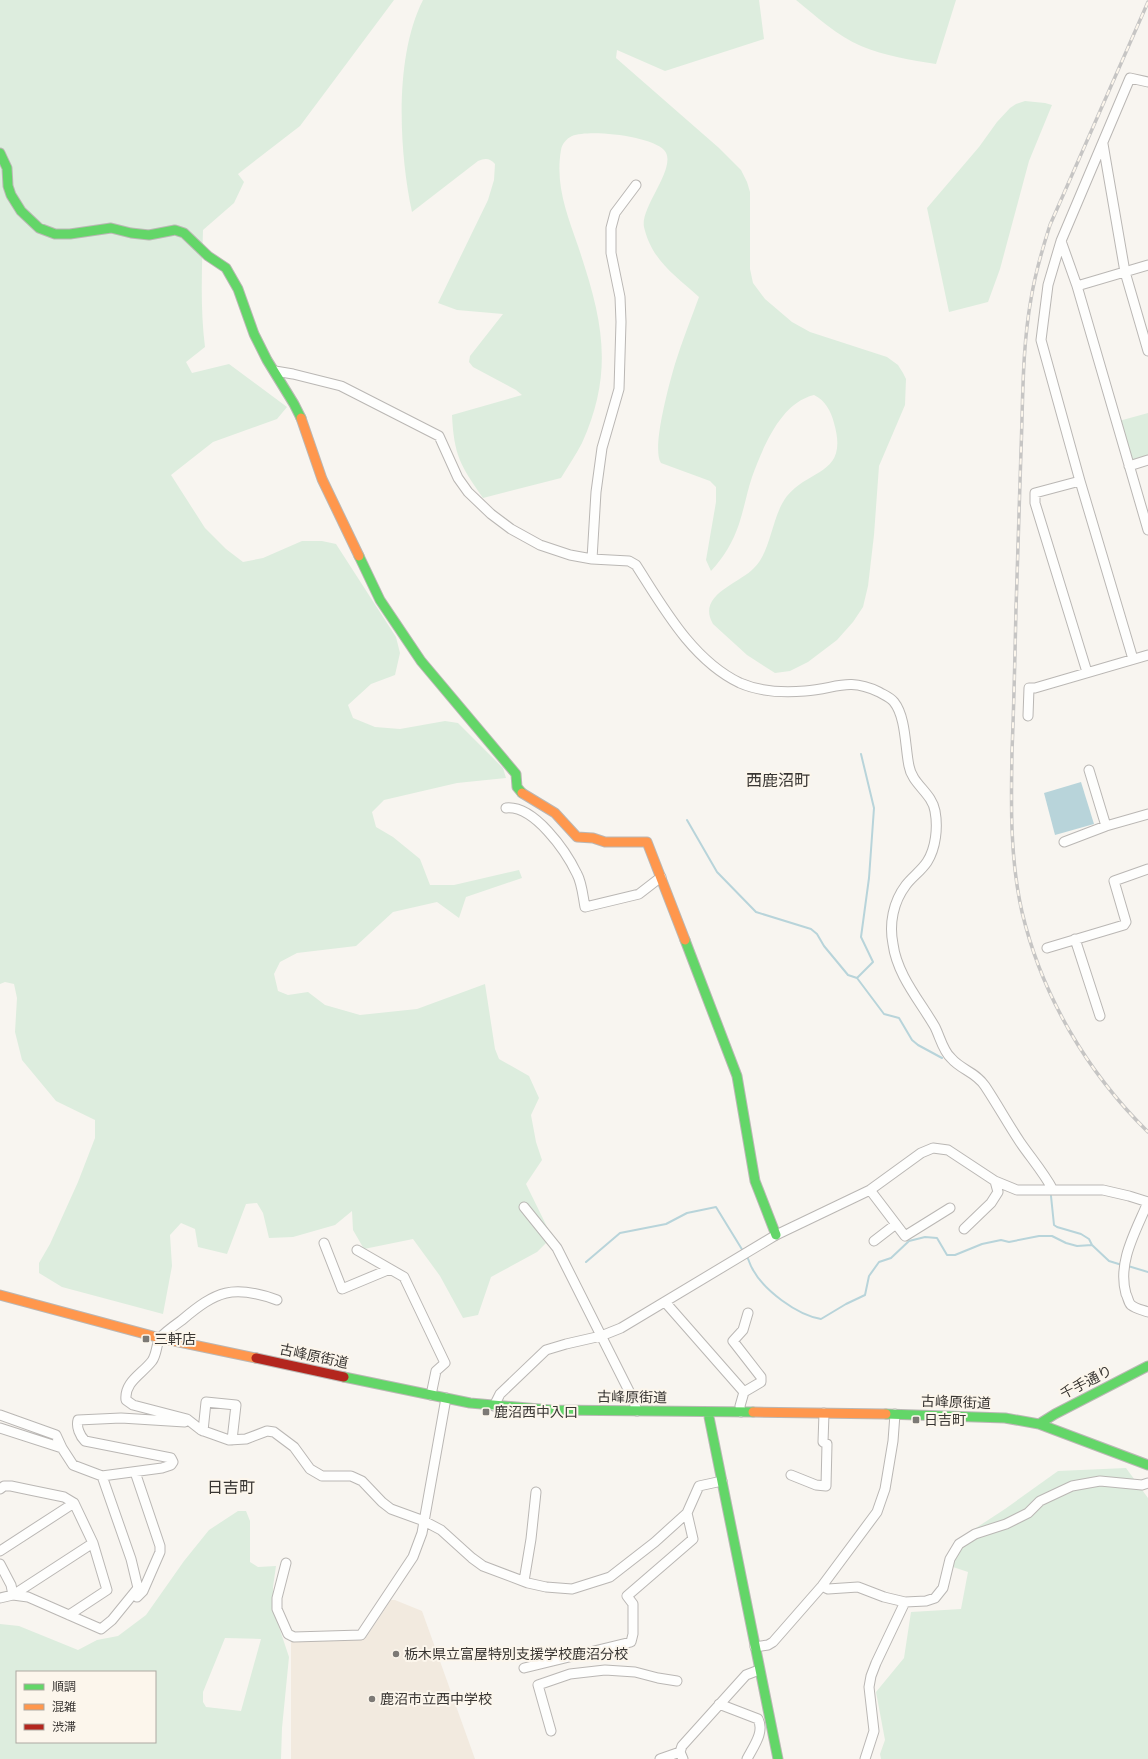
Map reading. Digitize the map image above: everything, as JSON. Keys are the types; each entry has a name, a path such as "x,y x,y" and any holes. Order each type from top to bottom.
{"street":[{"path":"1133,659 1080,481 1041,340 1048,285 1061,241 1130,78 1148,82"},
{"path":"1103,144 1125,272 1148,351"},
{"path":"0,153 7,168 8,186 11,195 22,211 39,228 55,234 70,234 111,228 148,235 175,230 184,233 208,256 226,268 232,277 254,334 267,360 294,404 305,427 322,479 380,600 421,661 516,774 517,787 525,796 555,813 577,837 593,838 605,842 646,842 661,877 737,1076 755,1181 776,1235"},
{"path":"592,559 596,492 602,448 619,389 621,322 620,297 612,253 612,228 615,213 636,185"},
{"path":"1061,241 1076,286 1148,530"},
{"path":"1076,286 1148,265"},
{"path":"275,371 341,386 439,436 458,478 468,492 491,514 511,529 540,545 570,555 592,559 629,561 636,565 664,610 681,633 712,664 739,682 762,690 780,692 807,691 836,685 853,684 877,691 895,703 900,713 911,776 932,801 935,810 936,832 932,851 927,862 905,887 896,902 892,916 893,945 901,969 911,989 935,1028 949,1057 959,1065 976,1074 985,1085 997,1107 1053,1190"},
{"path":"1129,466 1148,460"},
{"path":"1080,481 1035,493 1035,502 1087,672"},
{"path":"1028,716 1029,688 1035,688 1148,654"},
{"path":"1089,770 1106,826"},
{"path":"506,808 525,812 540,823 565,852 578,875 585,907 639,894 661,877"},
{"path":"1064,842 1106,826 1148,814"},
{"path":"1047,948 1124,925 1126,922 1114,880 1148,869"},
{"path":"1075,939 1100,1016"},
{"path":"494,1406 500,1394 546,1350 601,1336 621,1328 776,1235 870,1190 921,1153 933,1148 948,1150 995,1181 1017,1190 1103,1190 1148,1202 1128,1249 1123,1270 1124,1284 1129,1303 1134,1307 1148,1312"},
{"path":"964,1229 992,1203 998,1192 995,1181"},
{"path":"870,1190 905,1236 950,1208"},
{"path":"524,1206 557,1248 633,1399 637,1411"},
{"path":"874,1241 896,1224"},
{"path":"324,1243 342,1289 390,1269"},
{"path":"357,1250 404,1277 445,1363 436,1371 431,1395"},
{"path":"277,1300 258,1293 222,1293 191,1313 160,1338 156,1355 130,1383 125,1395 126,1400 133,1405 187,1418 203,1431 229,1440 246,1439 267,1431 274,1432 294,1447 310,1469 322,1476 351,1476 362,1481 382,1502 391,1509 424,1521 441,1530 483,1566 524,1581 546,1587 572,1589 610,1577 655,1542 687,1513 699,1486 722,1481"},
{"name":"古峰原街道","path":"0,1295 160,1338 431,1395 494,1406 551,1410 895,1414 1005,1418 1039,1424 1148,1465"},
{"path":"665,1302 744,1392"},
{"path":"741,1412 740,1406 744,1392 761,1382 761,1377 733,1341 743,1330 748,1313"},
{"name":"千手通り","path":"1039,1424 1055,1414 1148,1366"},
{"path":"286,1563 277,1598 277,1609 288,1634 294,1637 361,1635 413,1557 424,1521 446,1398"},
{"path":"203,1431 206,1402 236,1406 232,1440"},
{"path":"708,1412 778,1759"},
{"path":"791,1475 816,1485 826,1486 827,1444 823,1442 824,1413"},
{"path":"755,1648 768,1645 773,1642 822,1586 877,1512 885,1489 893,1441 895,1414"},
{"path":"0,1415 56,1436 73,1464 102,1476 162,1468 171,1465 173,1462 171,1458 85,1441 80,1437 77,1423 78,1420 121,1418 192,1423"},
{"path":"0,1428 62,1448"},
{"path":"114,1617 123,1614 143,1591 160,1552 160,1546 135,1472"},
{"path":"13,1594 28,1597 102,1629 138,1588 131,1559 102,1476"},
{"path":"822,1586 828,1589 858,1587 884,1597 905,1602 926,1601 935,1598 943,1588 950,1559 959,1544 975,1534 1006,1524 1028,1514 1040,1501 1072,1486 1100,1482 1142,1485 1148,1483"},
{"path":"0,1489 4,1486 11,1486 64,1498 74,1503 93,1543 107,1590 69,1615"},
{"path":"524,1581 531,1539 536,1492"},
{"path":"0,1551 74,1503"},
{"path":"524,1668 631,1642 633,1634 633,1604 627,1596 693,1539 687,1513"},
{"path":"0,1598 13,1594 93,1543"},
{"path":"0,1564 11,1585 13,1594"},
{"path":"865,1759 874,1731 870,1686 871,1676 905,1602"},
{"path":"551,1731 538,1685 570,1674 605,1670 636,1672 677,1681"},
{"path":"660,1759 682,1755 682,1746 719,1704 746,1675 759,1670"},
{"path":"719,1704 758,1719 760,1723 760,1733 747,1759"}],"shaded area":[{"name":"鹿沼市立西中学校","path":"391,1600 395,1600 422,1611 475,1759 291,1759 291,1639 365,1639"}],"green space":[{"path":"0,0 394,0 300,126 238,174 244,182 234,203 203,230 202,303 205,347 186,362 192,373 229,364 287,407 277,419 213,442 171,475 205,528 226,549 243,562 263,558 302,541 322,541 336,544 396,637 400,653 395,675 371,684 348,705 353,718 375,727 400,729 445,721 458,723 503,768 506,778 457,783 384,800 372,812 376,827 393,837 420,859 430,885 454,885 519,870 522,878 466,897 459,918 437,902 393,912 356,946 297,953 280,962 274,974 278,991 288,995 308,992 325,1005 360,1015 417,1009 485,984 495,1049 499,1059 529,1076 539,1098 531,1115 536,1142 542,1160 526,1184 552,1237 537,1252 491,1277 478,1315 463,1318 440,1276 413,1239 364,1249 353,1230 352,1211 335,1225 293,1237 269,1238 263,1213 257,1203 246,1204 227,1254 198,1247 195,1229 181,1223 170,1235 172,1266 163,1314 62,1287 39,1273 39,1263 50,1244 78,1182 95,1138 95,1120 56,1101 22,1060 15,1032 17,998 14,984 5,982 0,984"},
{"path":"423,0 759,0 764,39 665,71 617,50 616,58 719,148 741,170 750,192 750,269 753,283 765,299 792,322 810,332 887,357 898,365 906,379 905,405 879,466 874,535 868,586 863,607 853,622 837,640 808,662 790,671 775,673 747,655 713,624 709,614 710,605 715,598 722,591 747,574 760,561 782,504 787,496 796,487 832,462 836,452 837,440 833,419 824,403 814,395 802,400 782,417 767,440 756,465 734,537 724,555 711,571 706,560 716,502 716,487 710,481 661,463 659,455 658,444 662,415 669,385 699,297 673,274 659,258 648,239 644,227 644,219 667,166 667,157 664,150 657,145 647,141 620,135 592,133 572,136 563,144 561,150 560,175 563,199 586,272 599,321 602,368 599,392 592,417 582,443 561,478 483,498 469,477 460,459 454,440 452,415 522,395 516,390 473,367 469,362 470,356 503,314 457,310 438,303 488,200 494,180 495,164 487,159 478,161 412,212 404,161 402,133 403,76 407,49 414,23"},
{"path":"796,0 956,0 936,64 889,55 852,42 819,19"},
{"path":"1025,101 1052,105 1029,161 1000,269 988,302 949,312 927,208 979,147 997,122 1010,108"},
{"path":"1148,413 1148,457 1134,460 1130,459 1119,421"},
{"path":"1126,1468 1148,1498 1148,1759 881,1759 880,1754 885,1740 876,1692 904,1658 911,1612 961,1609 968,1572 953,1567 956,1541 1005,1509 1058,1471"},
{"path":"238,1511 246,1511 250,1521 250,1562 258,1567 276,1566 273,1587 274,1612 289,1657 282,1728 281,1759 0,1759 0,1624 19,1626 78,1650 97,1640 118,1636 146,1615 184,1561 209,1530","holes":["225,1638 261,1639 241,1711 206,1707 203,1702 203,1692"]}],"water":[{"path":"1081,782 1094,824 1055,835 1044,793"}],"waterway":[{"path":"857,978 873,962 861,937 869,878 874,808 861,754"},
{"path":"687,820 717,872 756,912 811,929 817,934 824,946 848,975 857,978 884,1014 899,1018 912,1040 918,1045 942,1058"},
{"path":"1051,1196 1054,1225 1081,1234 1089,1239 1092,1245 1109,1261 1122,1265"},
{"path":"586,1262 620,1233 666,1224 687,1213 716,1207 743,1251"},
{"path":"747,1257 757,1276 772,1293 792,1307 812,1317 821,1319 865,1295 869,1276 879,1262 891,1258 909,1241 925,1237 937,1238 947,1255 955,1255 982,1244 1001,1240 1009,1242 1039,1236 1052,1236 1066,1243 1077,1246 1092,1245"},
{"path":"1128,1266 1148,1272"}],"railway":[{"path":"1148,2 1050,225 1039,262 1031,299 1023,375 1011,791 1013,852 1018,892 1031,943 1042,973 1055,1003 1087,1058 1105,1084 1148,1132"}],"traffic: fast":[{"path":"0,153 7,168 8,186 11,195 21,211 39,228 55,234 70,234 111,228 131,233 149,235 175,230 184,233 208,256 226,268 238,289 254,334 267,360 301,418"},
{"path":"359,556 380,600 421,661 516,774 517,787 522,793"},
{"path":"685,940 737,1076 755,1181 776,1235"},
{"path":"1039,1424 1055,1414 1148,1366"},
{"path":"344,1377 470,1403 551,1410 753,1412"},
{"path":"708,1412 778,1759"},
{"path":"886,1414 1005,1418 1039,1424 1148,1465"}],"traffic: slow":[{"path":"301,418 322,479 359,556"},
{"path":"522,793 555,813 577,837 593,838 605,842 647,842 685,940"},
{"path":"0,1295 160,1338 256,1358"},
{"path":"753,1412 886,1414"}],"traffic: jam":[{"path":"256,1358 344,1377"}],"place":[{"name":"三軒店","path":"146,1339"},
{"name":"鹿沼西中入口","path":"486,1412"},
{"name":"日吉町","path":"916,1420"},
{"name":"栃木県立富屋特別支援学校鹿沼分校","path":"396,1654"},
{"name":"鹿沼市立西中学校","path":"372,1699"}],"district":[{"name":"西鹿沼町","path":"778,780"},
{"name":"日吉町","path":"231,1487"}]}
